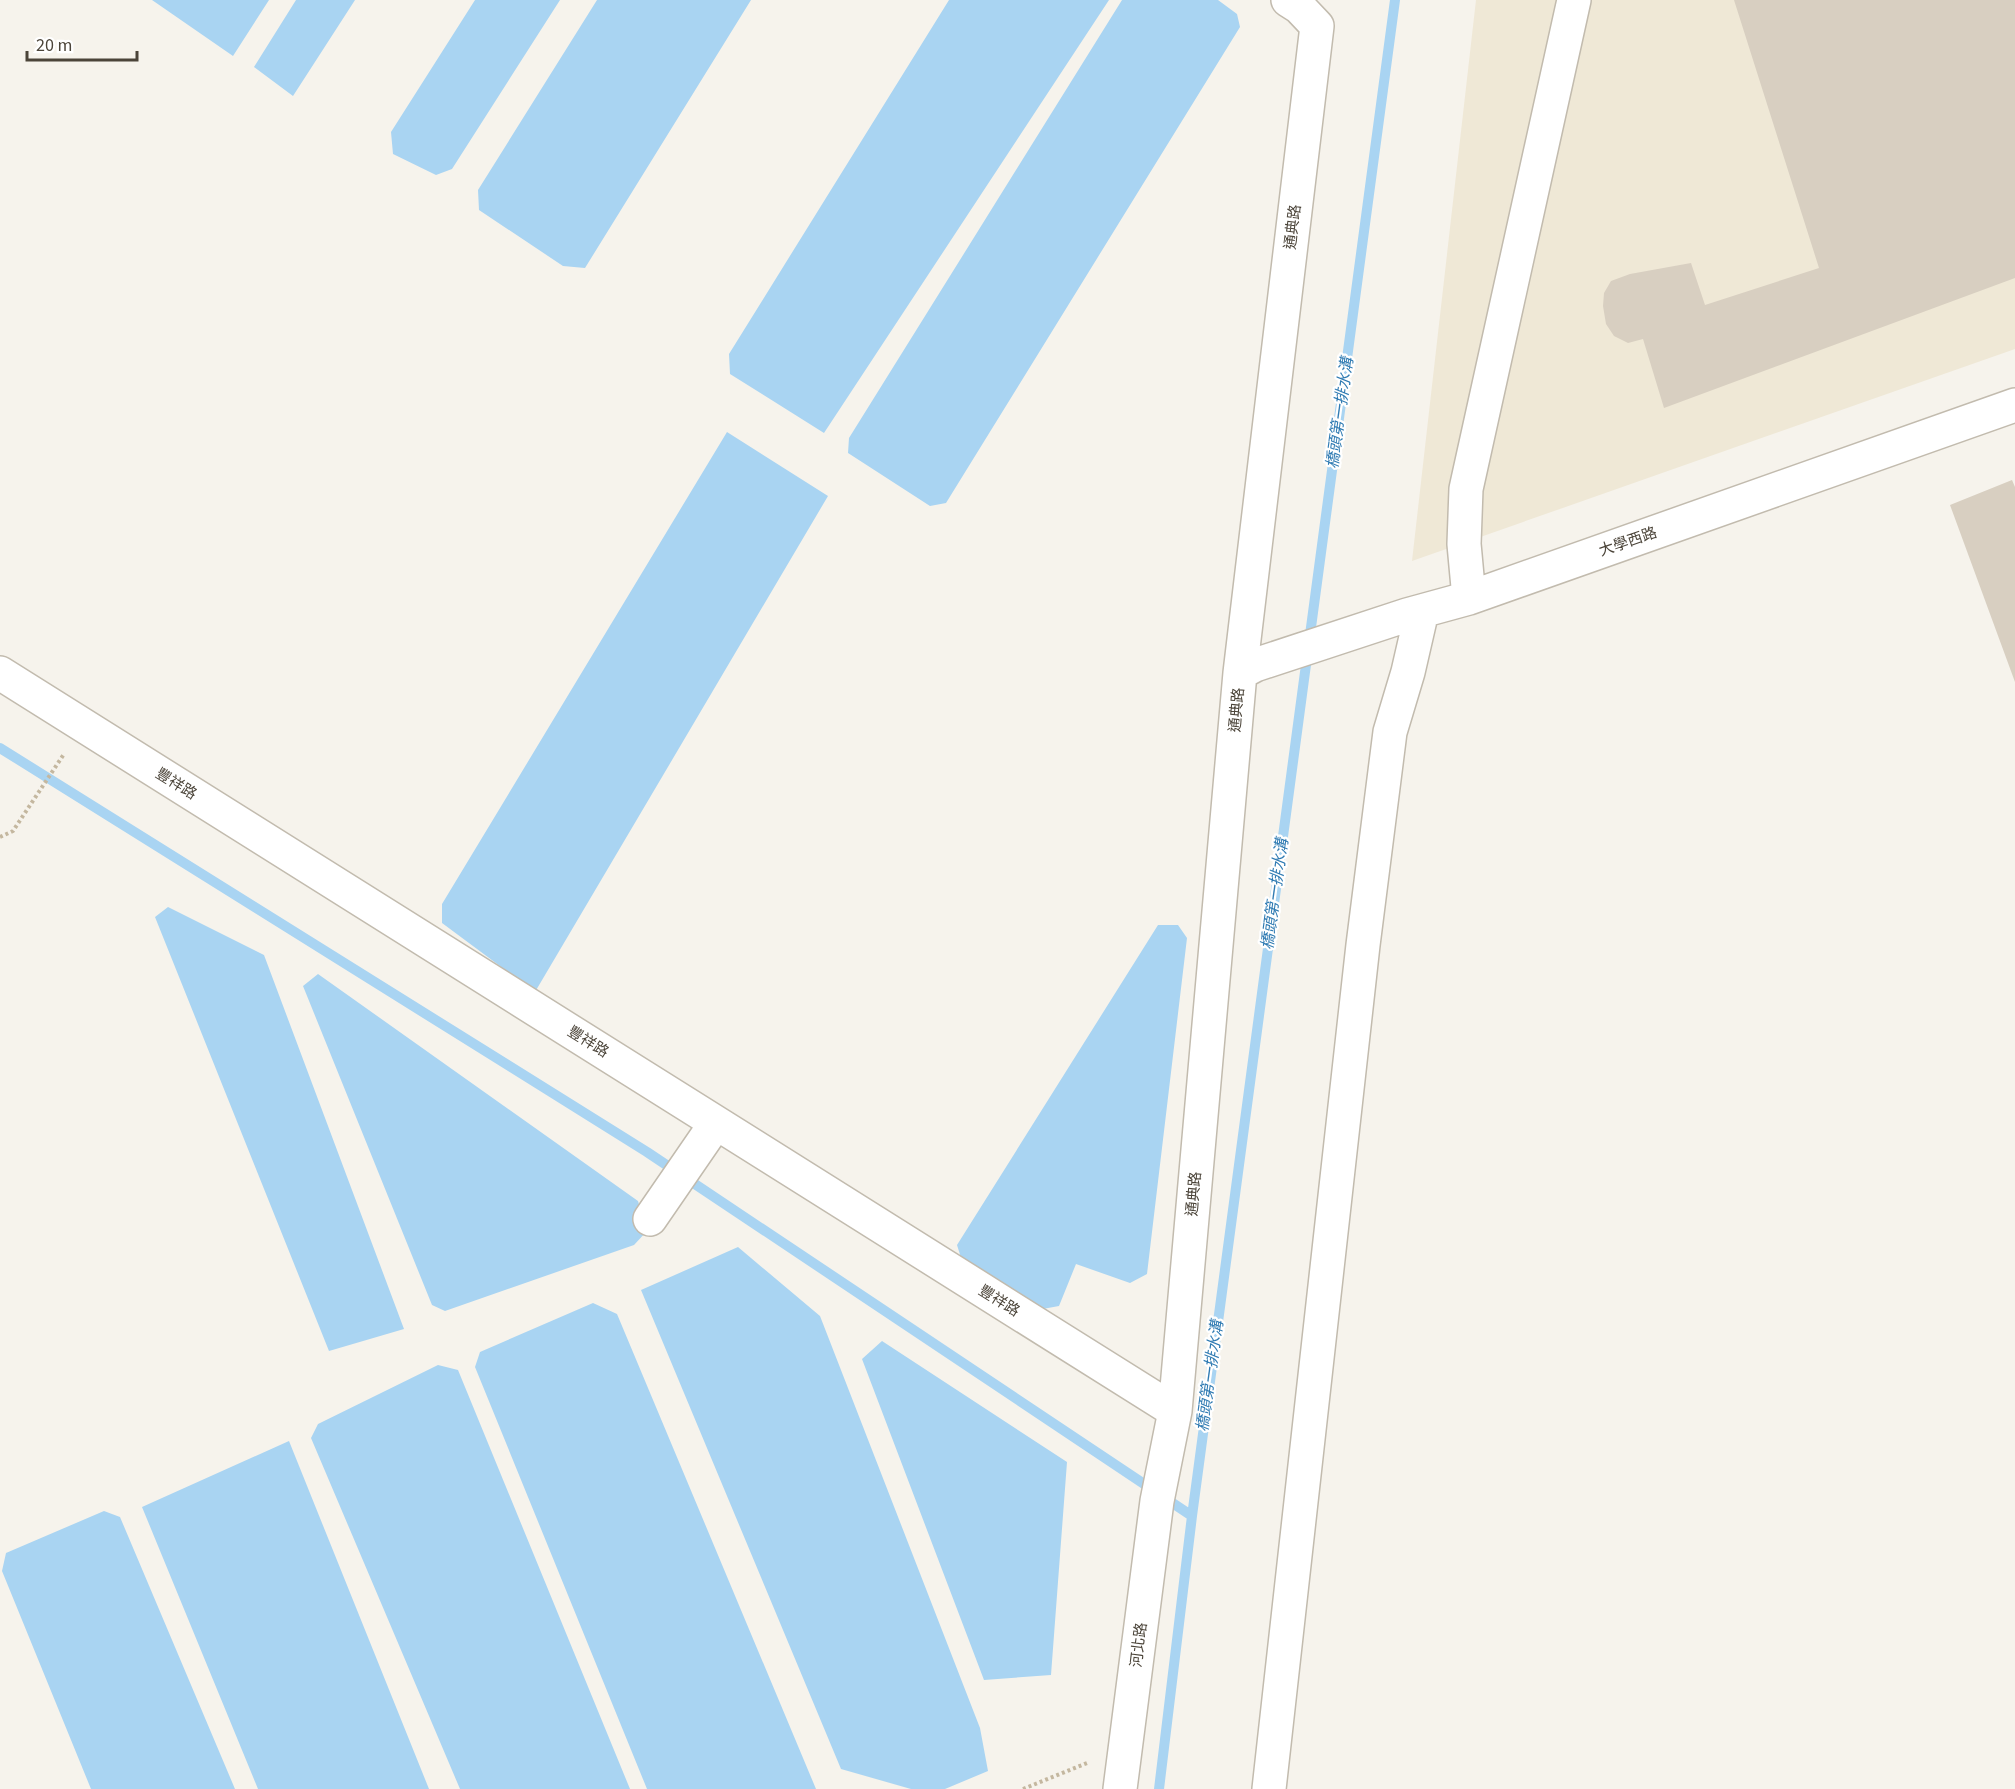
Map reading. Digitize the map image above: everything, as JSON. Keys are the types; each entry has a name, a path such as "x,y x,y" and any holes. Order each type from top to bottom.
{"street":[{"name":"通典路","path":"1157,1500 1173,1423 1247,669 1317,26 1299,7 1288,0"},
{"path":"1469,597 1464,543 1466,489 1574,0"},
{"name":"大學西路","path":"1247,669 1469,597 2015,405"},
{"path":"1269,1789 1363,945 1389,744 1414,613"},
{"name":"豐祥路","path":"0,673 716,1123 1173,1423"},
{"path":"650,1219 716,1123"},
{"name":"河北路","path":"1120,1789 1157,1500"}],"path":[{"path":"0,837 13,831 58,765"},
{"path":"1023,1789 1125,1747"}],"shaded area":[{"path":"1476,0 2015,0 2015,349 1412,561"}],"water":[{"path":"152,0 269,0 233,56"},
{"path":"296,0 355,0 293,96 254,67"},
{"path":"475,0 560,0 452,169 436,175 393,154 391,132"},
{"path":"597,0 751,0 585,268 563,266 479,210 478,190"},
{"path":"949,0 1109,0 824,433 730,374 729,354"},
{"path":"1122,0 1218,0 1237,14 1240,27 946,503 930,506 848,453 849,438"},
{"path":"727,432 828,496 535,992 442,923 442,904"},
{"path":"168,907 264,955 404,1329 329,1351 155,917"},
{"path":"1158,925 1178,925 1187,938 1147,1274 1130,1283 1076,1264 1059,1306 1037,1310 962,1261 957,1245"},
{"path":"318,974 638,1201 647,1231 634,1245 445,1311 432,1305 303,986"},
{"path":"738,1247 820,1316 980,1728 988,1771 945,1789 911,1789 841,1769 641,1290"},
{"path":"593,1303 617,1314 816,1789 647,1789 475,1367 480,1352"},
{"path":"882,1341 1067,1462 1051,1675 984,1680 862,1359"},
{"path":"438,1365 458,1370 630,1789 460,1789 311,1438 318,1424"},
{"path":"289,1441 429,1789 258,1789 142,1507"},
{"path":"104,1511 120,1517 235,1789 91,1789 2,1571 6,1553"}],"building":[{"path":"1734,0 2015,0 2015,278 1664,408 1643,339 1628,343 1614,336 1606,324 1603,306 1604,293 1611,281 1630,274 1691,263 1705,305 1819,268"},
{"path":"2012,480 2015,487 2015,682 1950,505"}],"waterway":[{"name":"橋頭第一排水溝","path":"1159,1789 1192,1516 1395,0"},
{"path":"0,748 647,1152 1192,1516"}]}
